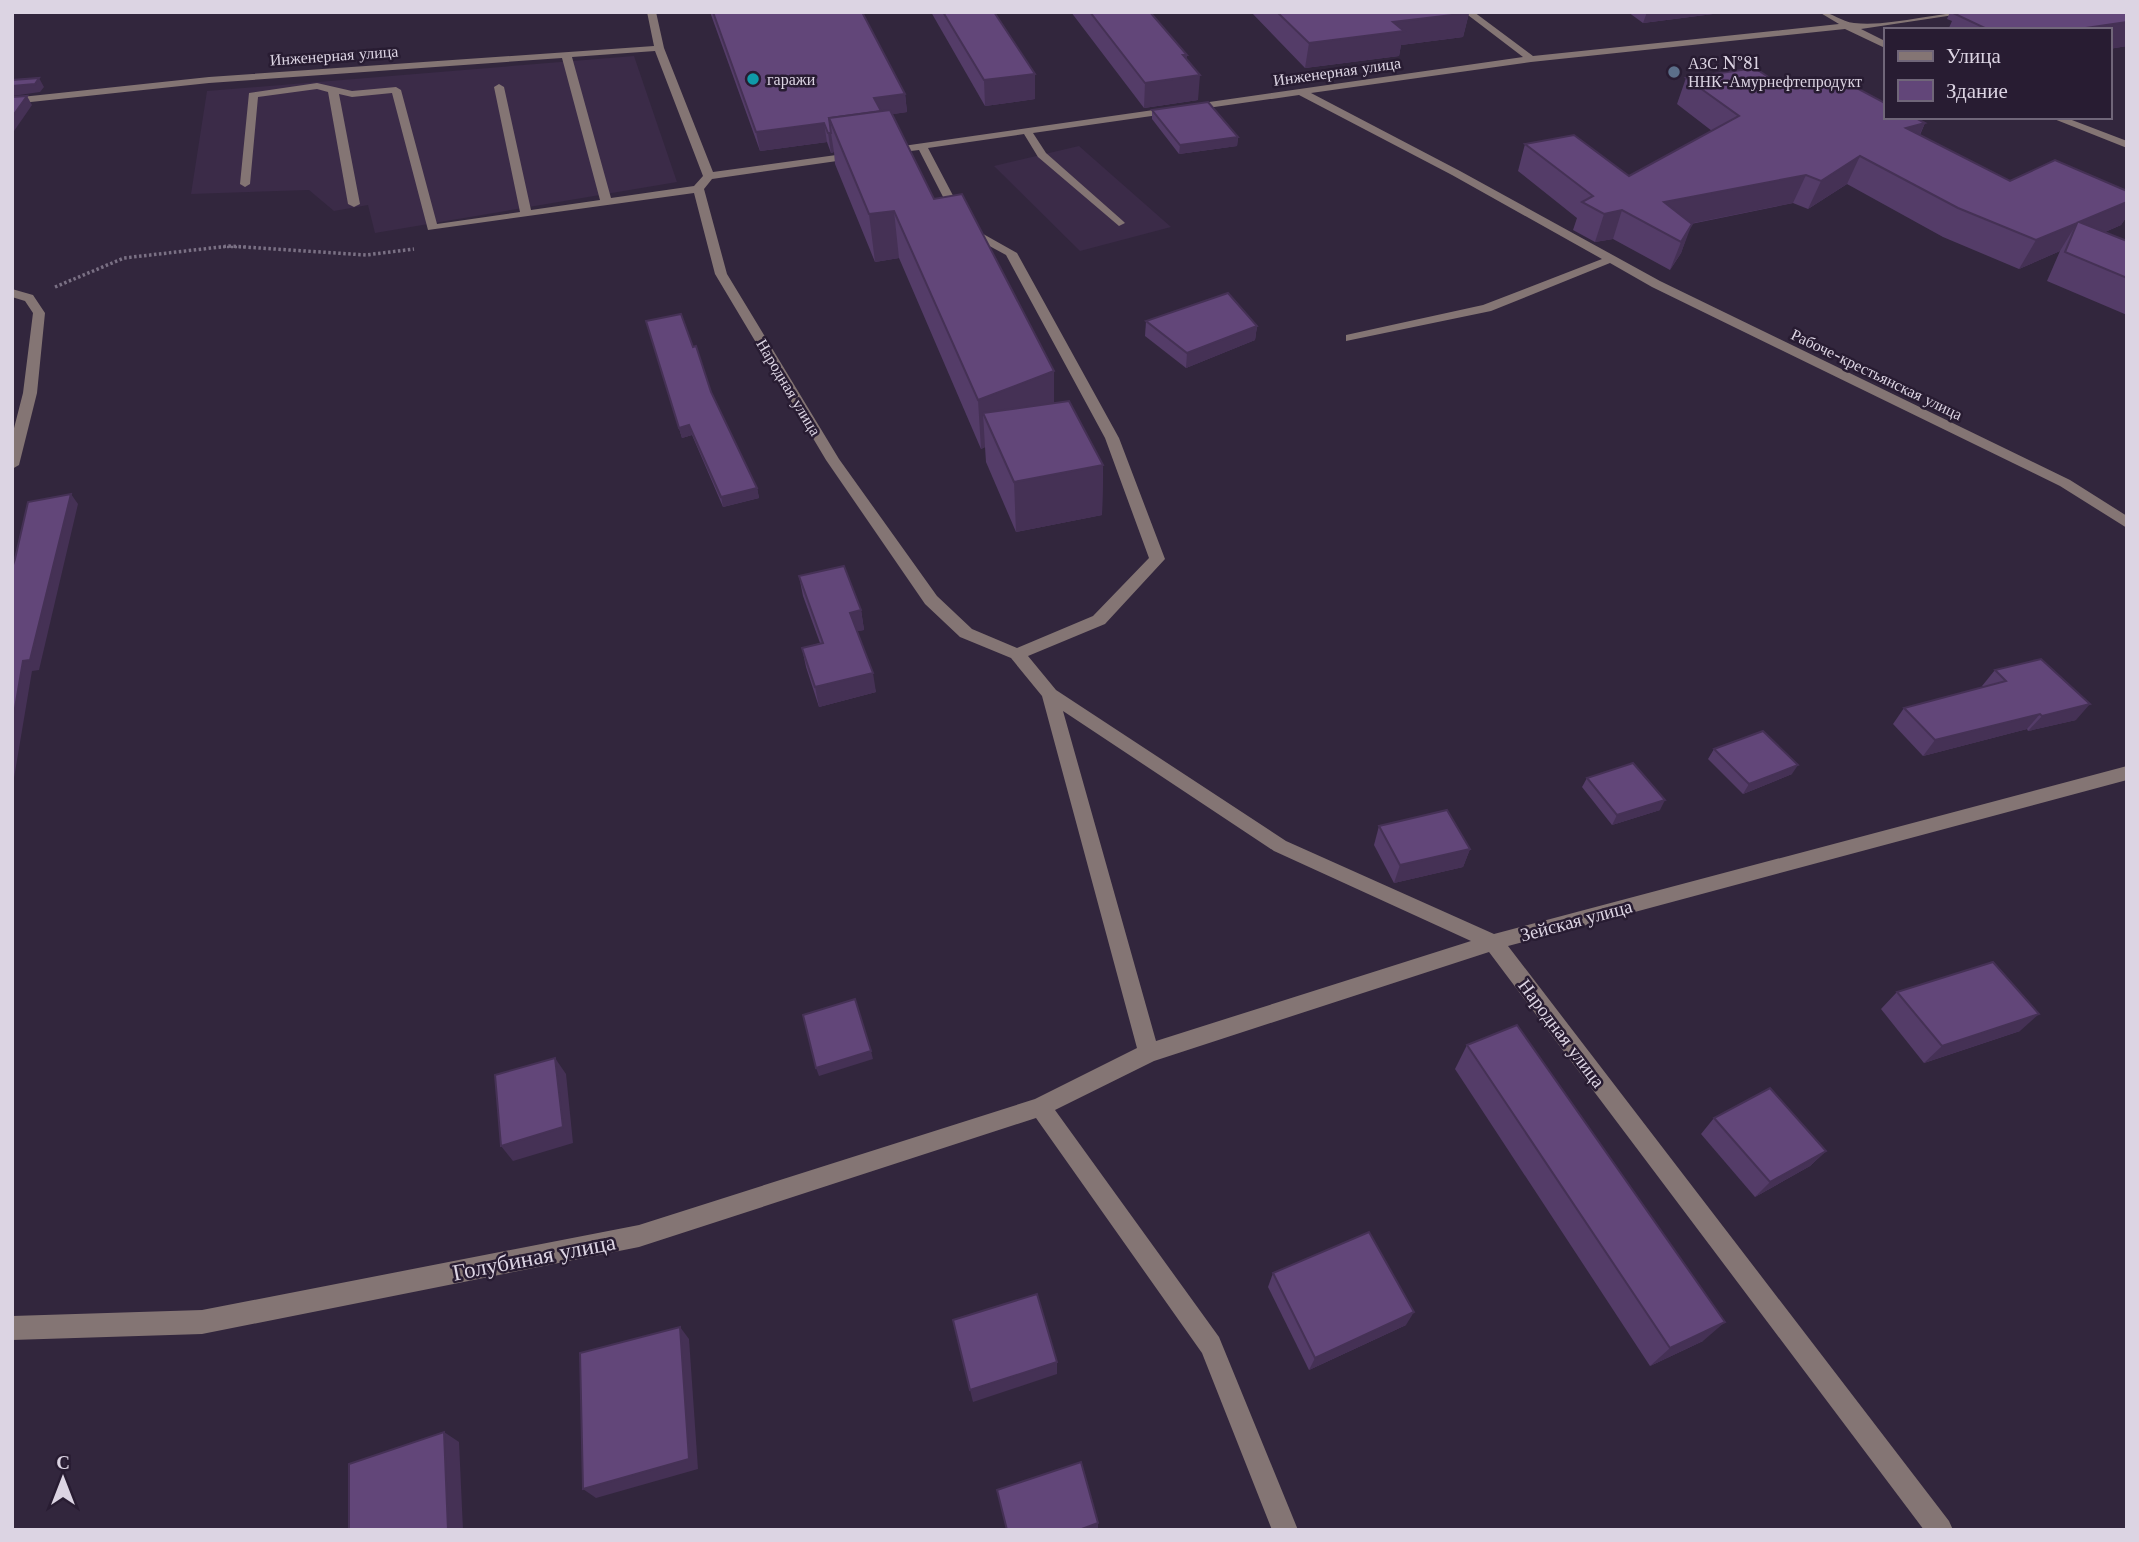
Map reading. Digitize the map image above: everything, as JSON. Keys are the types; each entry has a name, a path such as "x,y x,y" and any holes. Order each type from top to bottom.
{"street":[{"path":"245,184 253,95 317,86 352,94 396,90 432,228 698,189 709,176 659,48 651,12"},
{"path":"1468,12 1531,59"},
{"path":"1823,12 1845,26 1884,44"},
{"name":"Инженерная улица","path":"709,176 1531,59 1845,26 1870,26 1970,12"},
{"name":"Инженерная улица","path":"12,101 209,79 659,48"},
{"path":"566,54 606,202"},
{"path":"499,87 527,214"},
{"path":"333,91 354,204"},
{"name":"Рабоче-крестьянская улица","path":"1301,92 1456,173 1656,284 2065,483 2127,523"},
{"path":"2059,119 2127,145"},
{"path":"1027,131 1042,155 1119,223"},
{"path":"922,146 964,228 1012,253 1112,438 1157,559 1099,620 1017,654"},
{"name":"Народная улица","path":"698,189 721,274 833,460 931,600 966,633 1017,654 1049,694 1280,846 1493,942 1940,1530"},
{"path":"1350,338 1487,308 1611,259"},
{"path":"12,293 29,298 39,313 30,393 12,465"},
{"name":"Народная улица","path":"1049,694 1149,1054"},
{"name":"Зейская улица","path":"1040,1107 1149,1054 1493,942 2127,773"},
{"path":"1040,1107 1212,1345 1285,1530"},
{"name":"Голубиная улица","path":"12,1328 202,1322 639,1237 1040,1107"}],"path":[{"path":"29,298 124,258 229,246 366,255 417,249 432,228"}],"shaded area":[{"path":"634,56 677,182 375,233 368,205 334,211 309,190 191,194 207,91"},
{"path":"1079,146 1171,227 1080,251 994,166"}],"building":[{"path":"713,12 862,12 905,94 874,98 881,111 829,118 831,133 828,133 824,123 756,132"},
{"path":"943,12 994,12 1035,74 984,80"},
{"path":"1090,12 1150,12 1187,55 1183,55 1200,75 1145,83"},
{"path":"1277,12 1469,13 1393,22 1404,31 1309,43"},
{"path":"2127,12 2127,22 2086,28 1985,28 1955,14"},
{"path":"1755,68 1783,87 1838,78 1884,102 1884,119 1918,119 1925,123 1906,128 2010,181 2055,160 2127,191 2127,202 2079,222 2127,241 2127,278 2065,252 2077,223 2036,240 1958,208 1860,156 1821,181 1806,175 1664,202 1692,224 1681,242 1622,210 1604,214 1582,202 1593,196 1525,144 1574,135 1629,176 1739,116 1686,78"},
{"path":"39,78 35,84 12,86 12,80"},
{"path":"27,96 12,117 12,97"},
{"path":"1208,102 1238,137 1180,145 1152,110"},
{"path":"890,110 934,199 962,194 1054,371 978,400 894,211 869,214 829,118"},
{"path":"1228,293 1257,326 1187,353 1146,321"},
{"path":"681,314 693,347 696,346 711,392 757,488 721,497 689,425 679,428 646,321"},
{"path":"1069,401 1103,465 1014,482 983,413"},
{"path":"71,494 30,660 23,661 12,726 12,568 28,502"},
{"path":"844,566 861,610 850,613 873,673 815,687 802,648 823,643 799,576"},
{"path":"2041,659 2090,704 1935,740 1904,708 2006,681 1995,670"},
{"path":"1763,731 1798,765 1749,784 1714,749"},
{"path":"1633,763 1665,800 1617,815 1587,778"},
{"path":"1447,810 1470,849 1400,865 1379,826"},
{"path":"1993,962 2039,1014 1942,1046 1897,992"},
{"path":"855,999 871,1051 816,1068 803,1015"},
{"path":"1517,1025 1725,1322 1670,1348 1467,1045"},
{"path":"555,1058 563,1127 501,1146 495,1075"},
{"path":"1770,1088 1826,1151 1770,1182 1714,1118"},
{"path":"1369,1232 1414,1312 1315,1358 1273,1273"},
{"path":"1037,1294 1057,1362 970,1390 953,1320"},
{"path":"680,1327 689,1459 583,1489 580,1353"},
{"path":"444,1432 448,1530 349,1530 349,1464"},
{"path":"1081,1462 1098,1523 1079,1530 1007,1530 997,1490"}],"place":[{"name":"АЗС №81 ННК-Амурнефтепродукт","path":"1674,72"},
{"name":"гаражи","path":"753,79"}]}
